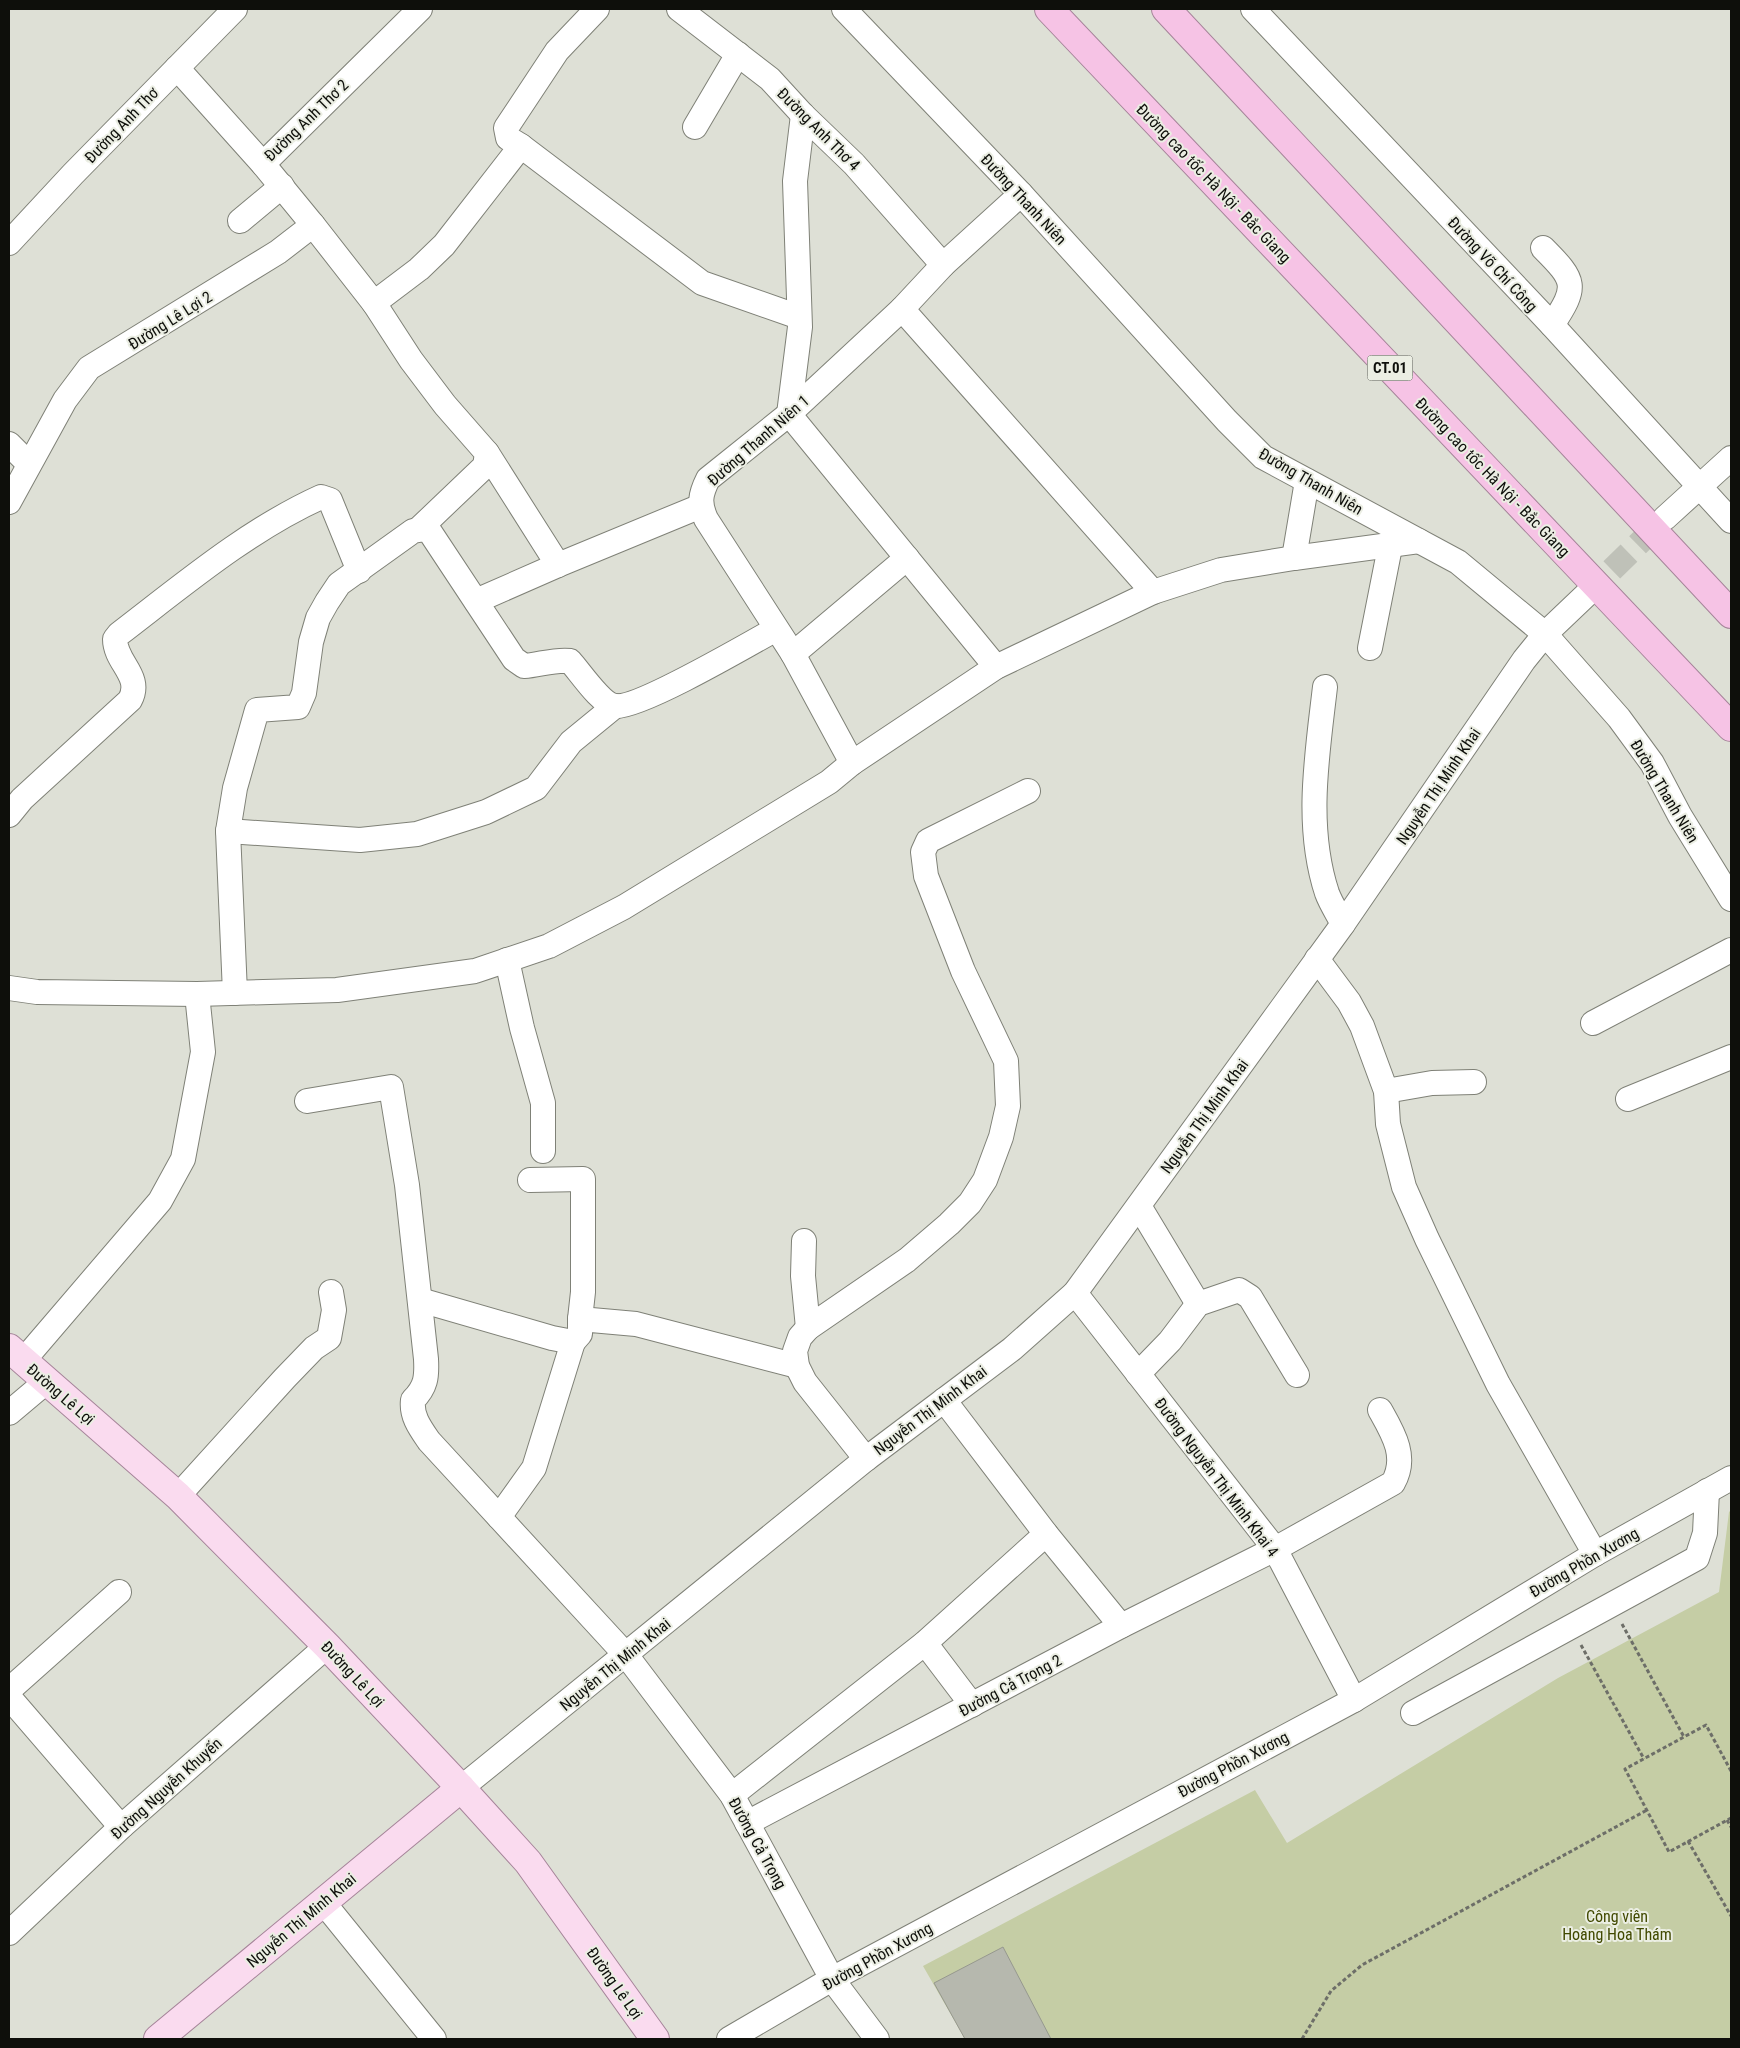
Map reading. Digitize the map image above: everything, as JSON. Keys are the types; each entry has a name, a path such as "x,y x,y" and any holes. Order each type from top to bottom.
{"highway":[{"name":"Đường cao tốc Hà Nội - Bắc Giang","path":"1048,9 1731,728"},
{"path":"1166,9 1731,614"}],"main road":[{"name":"Đường Lê Lợi","path":"16,1355 178,1496 326,1646 461,1788 528,1862 655,2039"},
{"name":"Nguyễn Thị Minh Khai","path":"158,2039 461,1788"}],"street":[{"name":"Đường Anh Thơ","path":"9,243 235,9"},
{"name":"Đường Anh Thơ 2","path":"176,68 262,164 420,9"},
{"path":"597,9 557,51 506,128 508,138 702,283 799,317"},
{"name":"Đường Anh Thơ 4","path":"679,9 770,79 803,115 854,164 943,265"},
{"name":"Đường Thanh Niên","path":"844,9 1021,194 1227,422 1263,457 1458,562 1545,634 1620,718 1652,764 1680,816 1731,899"},
{"name":"Đường Võ Chí Công","path":"1253,9 1552,325 1731,521"},
{"path":"695,127 738,54"},
{"path":"803,115 795,181 799,317 789,414 996,667"},
{"path":"374,303 418,269 444,245 520,146"},
{"path":"262,164 282,186 374,303 416,367 445,405 487,453 558,565"},
{"path":"240,221 282,186"},
{"name":"Đường Thanh Niên 1","path":"852,763 793,654 706,519 701,506 701,494 708,479 789,414 902,308 943,265 1021,194"},
{"name":"Đường Lê Lợi 2","path":"9,502 65,400 89,368 278,252 313,226"},
{"path":"1543,248 1566,270 1570,281 1570,294 1566,304 1552,325"},
{"path":"902,308 1153,592"},
{"path":"9,444 29,464"},
{"path":"235,993 228,831 234,788 257,710 298,707 304,693 311,642 318,618 339,584 420,528 485,466 487,453"},
{"path":"1665,518 1731,458"},
{"path":"1294,558 1308,481"},
{"path":"9,815 22,799 130,700 135,686 132,676 115,646 115,639 119,634 286,513 321,497 330,500 359,571"},
{"path":"476,601 701,506"},
{"path":"420,528 430,532 514,660 524,666 543,664 560,659 570,661 602,698 615,706"},
{"path":"9,988 37,992 197,994 337,990 476,971 549,946 624,907 829,782 852,763 996,667 1153,592 1221,570 1294,558 1390,547 1419,541"},
{"path":"1370,648 1390,547"},
{"path":"793,654 907,558"},
{"name":"Nguyễn Thị Minh Khai","path":"461,1788 866,1459 1012,1348 1075,1293 1342,924 1524,660 1545,634 1586,595"},
{"path":"228,831 360,840 417,834 486,812 536,788 571,742 615,706 630,704 676,683 776,629"},
{"path":"1325,687 1313,810 1318,849 1328,893 1342,924"},
{"path":"866,1459 805,1382 797,1366 798,1344 800,1337 808,1328 907,1260 970,1202 985,1180 1001,1137 1008,1106 1006,1061 963,971 926,876 923,852 928,841 1028,791"},
{"path":"1593,1023 1731,950"},
{"path":"1317,959 1349,1002 1362,1026 1386,1091 1388,1124 1408,1196 1498,1384 1595,1554"},
{"path":"507,960 522,1028 543,1103 543,1151"},
{"path":"16,1355 160,1201 184,1159 203,1052 197,994"},
{"path":"1628,1099 1731,1057"},
{"path":"1386,1091 1432,1083 1474,1082"},
{"name":"Đường Cả Trọng","path":"307,1101 392,1087 407,1185 427,1378 423,1390 413,1400 412,1410 417,1424 429,1441 626,1655 732,1795 832,1979 877,2039"},
{"path":"499,1517 534,1468 573,1342 580,1334 583,1292 582,1179 530,1180"},
{"path":"1139,1206 1198,1304"},
{"path":"804,1241 803,1276 808,1328"},
{"path":"1138,1374 1170,1341 1198,1304 1239,1290 1250,1297 1297,1375"},
{"path":"178,1496 285,1378 314,1348 328,1338 334,1310 331,1292"},
{"name":"Đường Nguyễn Thị Minh Khai 4","path":"1075,1293 1275,1549 1354,1700"},
{"path":"420,1300 552,1338 573,1342"},
{"path":"580,1318 636,1324 797,1366"},
{"path":"9,1413 47,1382"},
{"path":"944,1400 1046,1534 1121,1626"},
{"name":"Đường Cả Trọng 2","path":"747,1823 1121,1626 1275,1549 1393,1483 1399,1474 1400,1455 1395,1437 1380,1410"},
{"name":"Đường Phồn Xương","path":"729,2039 832,1979 1354,1700 1595,1554 1731,1478"},
{"path":"1413,1713 1697,1558 1705,1533 1707,1491"},
{"path":"732,1795 925,1643 1046,1534"},
{"path":"9,1690 119,1592"},
{"path":"925,1643 972,1705"},
{"name":"Đường Nguyễn Khuyến","path":"9,1933 121,1827 326,1646"},
{"path":"9,1697 121,1827"},
{"path":"323,1902 434,2039"}],"path":[{"path":"1612,1604 1684,1738"},
{"path":"1571,1627 1644,1759"},
{"path":"1731,1771 1730,1765 1706,1725 1625,1770 1669,1852 1729,1819 1731,1827"},
{"path":"1302,2039 1331,1991 1362,1965 1647,1810"},
{"path":"1688,1841 1731,1916"}],"green space":[{"name":"Công viên Hoàng Hoa Thám","path":"1731,1510 1731,2039 965,2039 923,1966 1255,1790 1287,1843 1558,1678 1719,1592 1729,1512"}],"building":[{"path":"1003,1947 1051,2039 965,2039 934,1983"}],"tunnel":[{"path":"1586,595 1665,518"}]}
